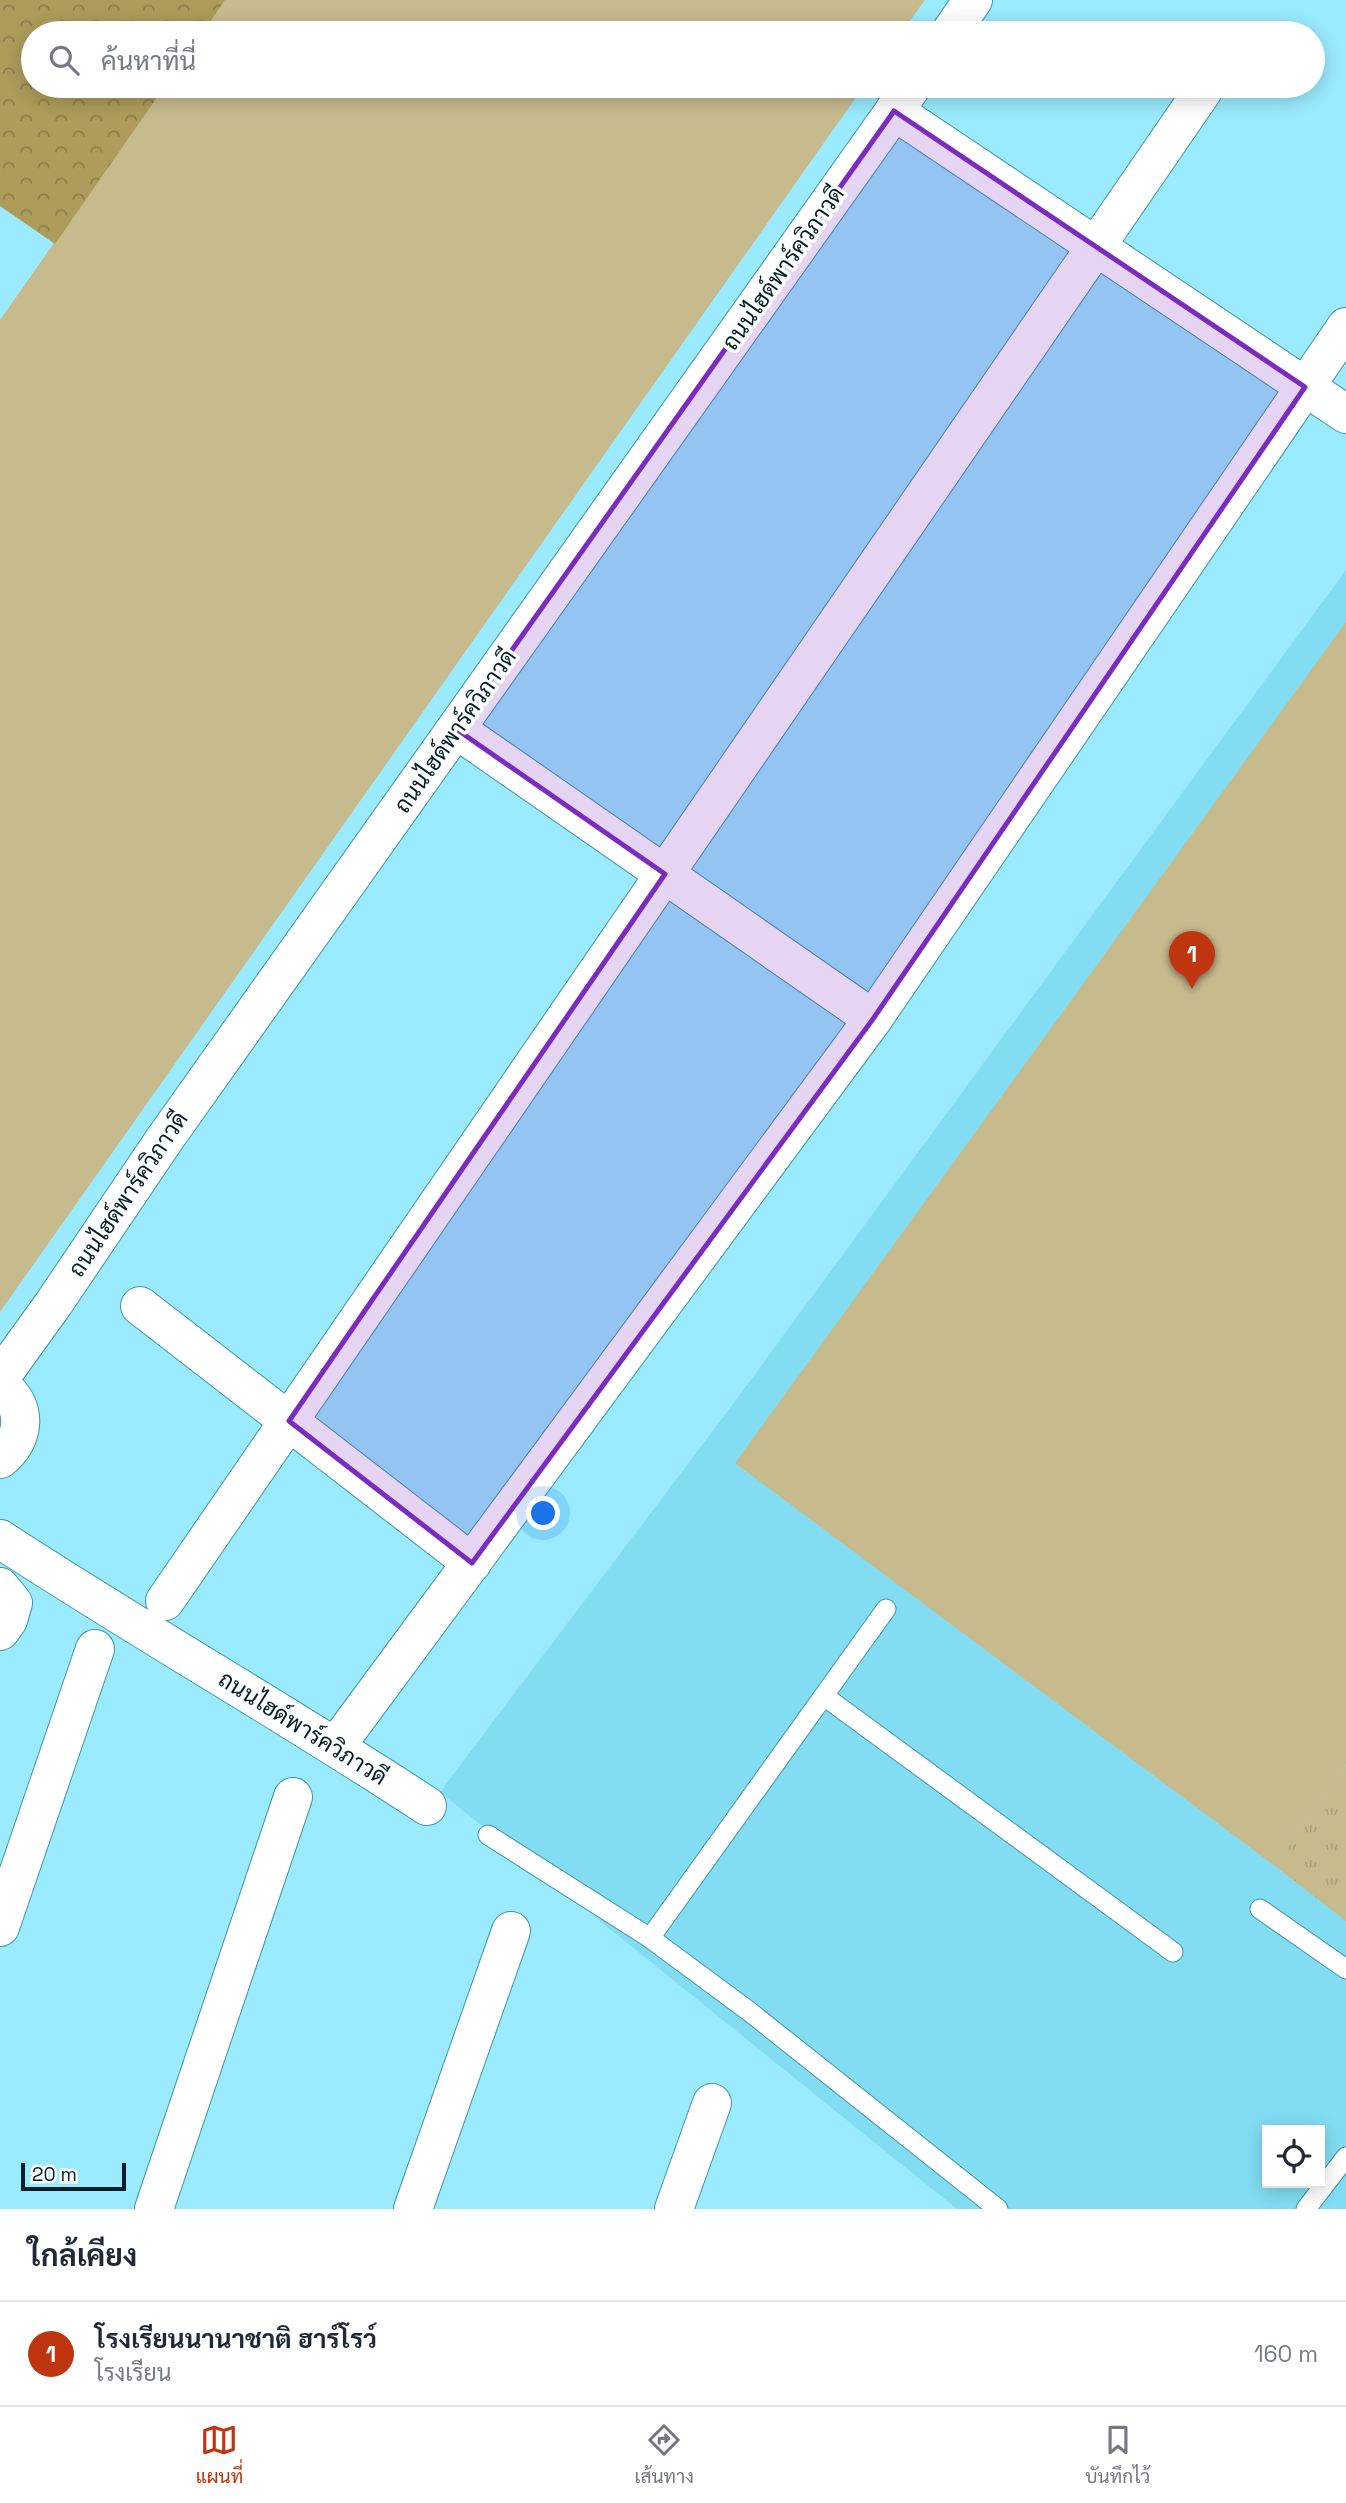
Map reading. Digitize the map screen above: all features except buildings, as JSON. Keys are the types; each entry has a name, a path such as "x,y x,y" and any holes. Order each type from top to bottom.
{"street":[{"path":"958,21 973,0"},
{"path":"165,1601 1198,98"},
{"path":"903,99 1096,246 1346,414"},
{"name":"ถนนไฮด์พาร์ควิภาวดี","path":"0,1378 164,1139 903,99"},
{"path":"336,1746 873,1019 1346,327"},
{"path":"456,729 873,1019"},
{"path":"140,1306 472,1563"},
{"path":"0,1386 15,1401 21,1427 18,1440 0,1459"},
{"name":"ถนนไฮด์พาร์ควิภาวดี","path":"0,1539 113,1612 336,1746 427,1806"},
{"path":"0,1587 13,1604 8,1620 0,1631"},
{"path":"0,1927 95,1649"},
{"path":"154,2209 293,1797"},
{"path":"413,2209 511,1931"},
{"path":"674,2209 712,2103"}],"lane":[{"path":"650,1938 886,1609"},
{"path":"824,1696 1173,1952"},
{"path":"488,1835 650,1938 750,2012 998,2209"},
{"path":"1261,1909 1346,1969"},
{"path":"1306,2209 1346,2157"}],"highlighted area":[{"path":"894,111 1305,387 873,1019 472,1563 289,1421 665,874 456,729"}],"shaded area":[{"path":"1346,570 1346,2209 957,2209 440,1792 730,1408"}],"green space":[{"path":"0,0 225,0 210,21 21,21 21,98 157,98 55,244 0,206"},
{"path":"224,0 925,0 910,21 209,21"},
{"path":"156,98 856,98 0,1312 0,320"},
{"path":"1346,622 1346,1765 1275,1866 735,1463"},
{"path":"1346,1765 1346,1921 1275,1866"}],"place":[{"name":"โรงเรียนนานาชาติ ฮาร์โรว์","path":"1192,989"}]}
